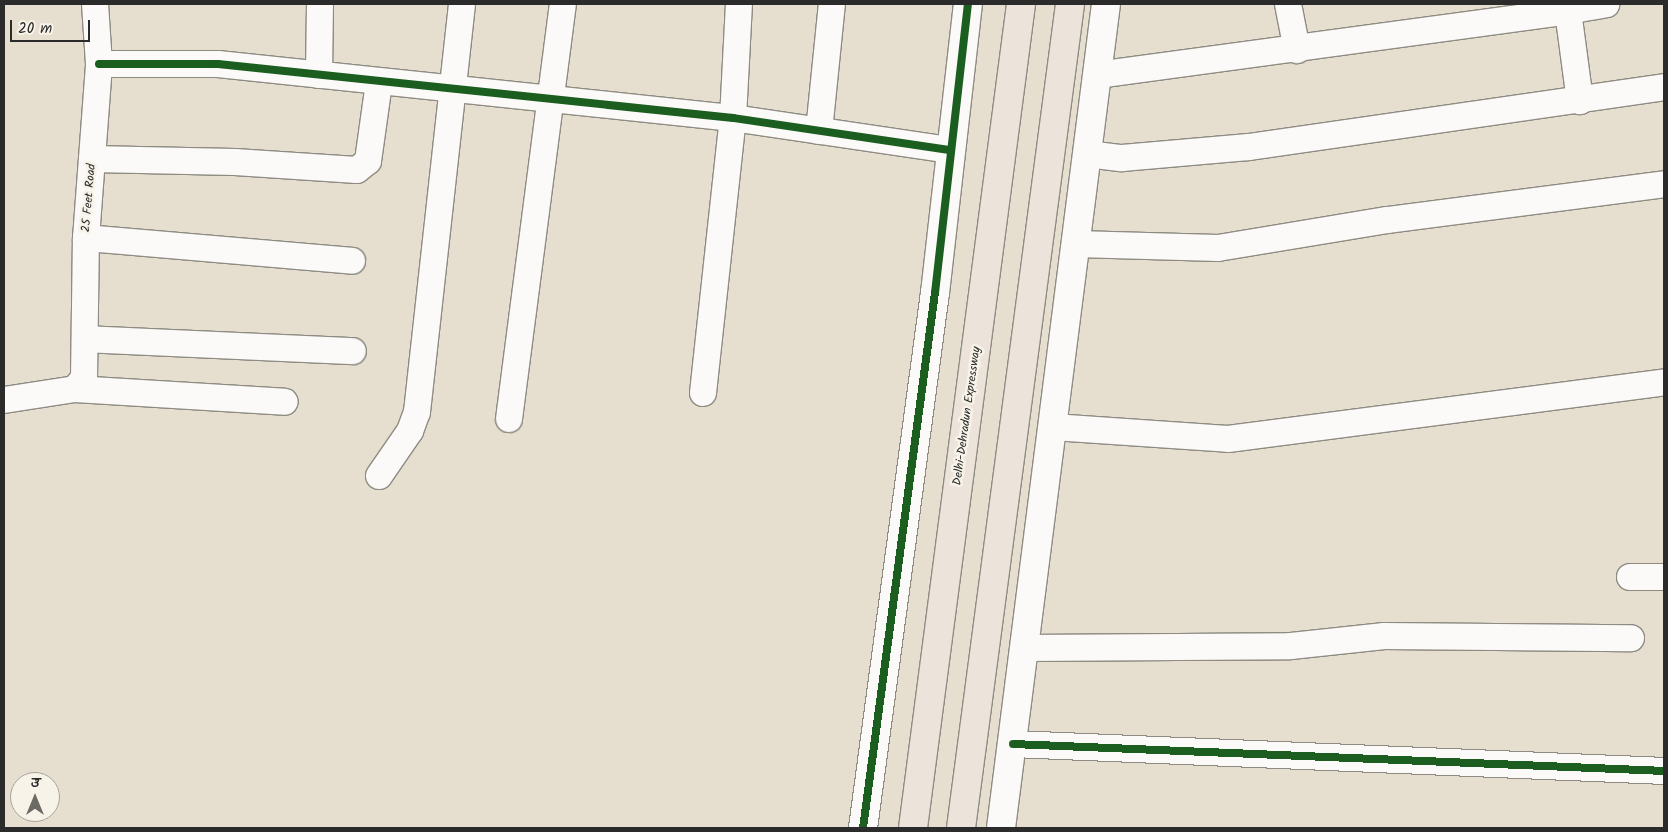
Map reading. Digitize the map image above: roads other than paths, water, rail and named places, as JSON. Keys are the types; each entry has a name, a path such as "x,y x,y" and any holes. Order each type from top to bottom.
{"highway":[{"name":"Delhi-Dehradun Expressway","path":"913,828 1021,4"},
{"path":"961,828 1070,4"}],"street":[{"name":"25 Feet Road","path":"75,390 84,378 86,238 99,64 95,4"},
{"path":"319,75 320,4"},
{"path":"378,476 410,431 418,412 462,4"},
{"path":"510,419 549,100 563,4"},
{"path":"703,393 733,118 739,4"},
{"path":"818,131 832,4"},
{"path":"863,828 933,303 968,4"},
{"path":"1001,828 1106,4"},
{"path":"1288,4 1297,50"},
{"path":"1097,75 1297,50 1567,7 1606,4"},
{"path":"1567,7 1580,101"},
{"path":"99,64 218,64 379,83 733,118 950,150"},
{"path":"92,159 235,162 357,170 365,167 368,161 379,83"},
{"path":"1088,154 1122,158 1249,147 1664,88"},
{"path":"1076,244 1218,248 1388,220 1664,184"},
{"path":"86,238 352,262"},
{"path":"85,339 353,351"},
{"path":"1053,427 1228,438 1664,382"},
{"path":"4,400 75,390 285,402"},
{"path":"1630,577 1664,577"},
{"path":"1025,648 1291,646 1384,636 1631,638"},
{"path":"1013,744 1664,771"}]}
